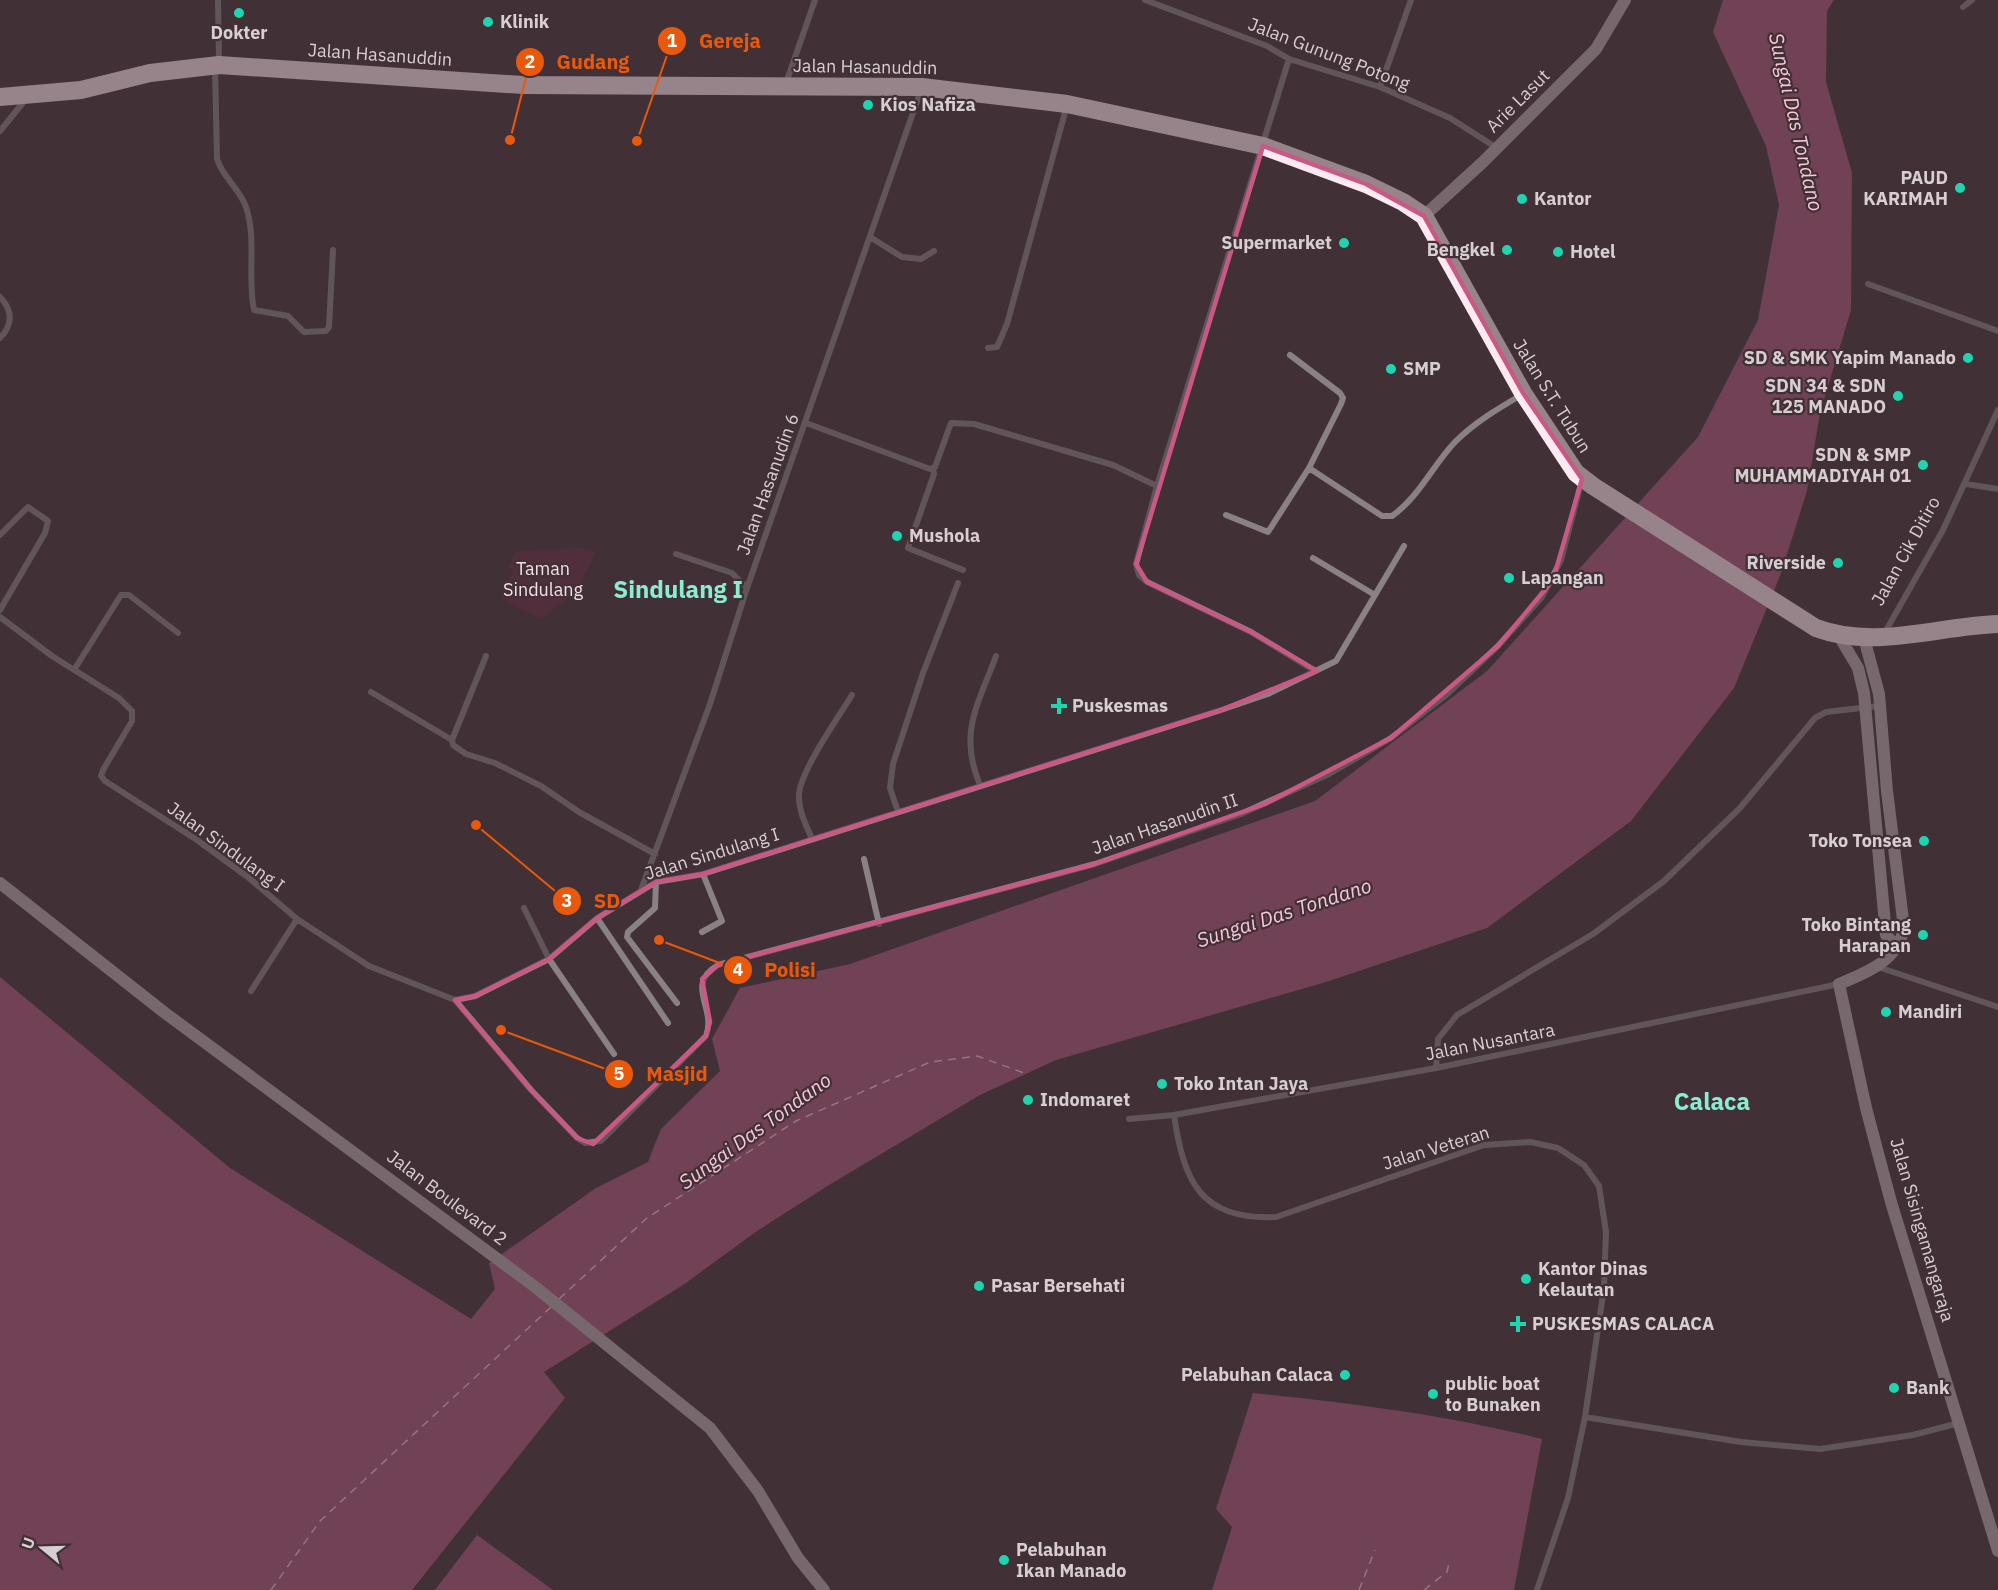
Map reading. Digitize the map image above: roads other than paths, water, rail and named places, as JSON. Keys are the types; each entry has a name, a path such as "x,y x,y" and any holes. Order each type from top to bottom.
{"highway":[{"name":"Jalan Hasanuddin","path":"0,96 81,90 150,73 217,66 523,86 922,87 1067,104 1263,146 1366,184 1403,202 1424,216"},
{"name":"Jalan S.T. Tubun","path":"1424,216 1523,393 1582,479 1816,628 1839,636"},
{"path":"1839,636 1883,637 1998,624"}],"main road":[{"name":"Arie Lasut","path":"1424,216 1497,148 1596,49 1625,0"},
{"path":"1839,636 1874,702 1886,935 1897,948"},
{"path":"1839,984 1878,967 1897,948 1904,928 1864,638"},
{"name":"Jalan Boulevard 2","path":"0,883 165,1013 534,1286 710,1428 758,1491 798,1558 824,1590"},
{"name":"Jalan Sisingamangaraja","path":"1839,984 1866,1108 1891,1202 1998,1551"}],"street":[{"path":"218,0 217,159 220,170 246,207 250,223 250,290 254,310 288,316 304,332 326,331 329,327 333,250"},
{"path":"785,86 814,0"},
{"name":"Jalan Gunung Potong","path":"1145,0 1267,46 1289,59 1380,87 1450,118 1497,148"},
{"path":"1380,87 1411,0"},
{"path":"1963,7 1972,0"},
{"path":"1289,59 1157,486 1136,564 1142,579 1251,632 1315,671"},
{"name":"Jalan Hasanudin 6","path":"641,891 710,704 747,588 922,87"},
{"path":"0,131 29,95"},
{"path":"988,348 997,347 1000,344 1007,324 1067,104"},
{"path":"870,237 902,257 921,260 934,251"},
{"path":"1868,284 1998,331"},
{"path":"0,297 7,304 10,316 9,329 0,338"},
{"path":"1226,515 1268,532 1309,468 1343,398 1340,393 1290,355"},
{"path":"1309,468 1382,516 1392,516 1422,486 1454,443 1481,419 1523,393"},
{"name":"Jalan Cik Ditiro","path":"1883,637 1943,531 1998,410"},
{"path":"963,570 908,548 934,474 933,468 949,425 953,422 974,424 1019,436 1113,465 1157,486"},
{"path":"806,423 933,468"},
{"name":"Jalan Hasanudin II","path":"455,1000 531,1090 585,1143 601,1142 706,1036 710,1026 702,987 704,975 718,965 879,924 1095,864 1241,814 1329,774 1391,738 1445,696 1498,646 1542,597 1561,560 1582,479"},
{"path":"1966,484 1998,489"},
{"path":"0,536 28,507 43,515 48,521 45,533 0,609"},
{"name":"Jalan Sindulang I","path":"0,617 74,670 119,698 132,711 132,721 105,763 103,779 197,840 249,878 297,919 369,966 455,1000 475,996 549,959 597,918 656,882 703,873 1268,694 1336,662 1404,546"},
{"path":"676,554 732,573 747,588"},
{"path":"1313,558 1375,595"},
{"path":"898,812 890,788 893,764 922,672 958,584"},
{"path":"74,670 121,595 129,595 178,633"},
{"path":"486,656 452,740 453,745 466,754 495,763 541,786 579,812 655,854"},
{"path":"980,785 970,756 970,730 996,656"},
{"path":"371,692 452,740"},
{"path":"812,839 800,810 799,793 804,776 852,695"},
{"path":"1436,1068 1438,1039 1457,1015 1593,934 1664,882 1740,808 1815,718 1826,712 1874,702"},
{"path":"864,859 879,924"},
{"path":"702,932 722,921 703,873"},
{"path":"656,882 655,909 628,933 627,937 677,1003"},
{"path":"524,908 549,959 614,1054"},
{"path":"597,918 668,1023"},
{"path":"251,991 297,919"},
{"path":"1878,967 1998,1008"},
{"name":"Jalan Nusantara","path":"1129,1119 1174,1115 1436,1068 1839,984"},
{"name":"Jalan Veteran","path":"1174,1115 1189,1178 1203,1196 1223,1209 1251,1218 1276,1217 1484,1145 1530,1142 1558,1148 1584,1165 1599,1186 1606,1232 1604,1288 1585,1417 1568,1498 1538,1590"},
{"path":"1585,1417 1730,1440 1820,1449 1913,1435 1959,1423"}],"water":[{"name":"Sungai Das Tondano","path":"1723,0 1834,0 1827,11 1826,82 1852,173 1851,310 1820,413 1807,491 1780,576 1734,688 1631,821 1487,928 1326,982 1056,1060 980,1095 829,1185 757,1231 683,1285 544,1372 565,1398 412,1590 0,1590 0,977 230,1168 471,1319 495,1289 489,1263 596,1188 648,1162 661,1129 720,1071 712,1039 740,988 850,964 1315,801 1487,671 1698,437 1758,320 1779,205 1766,146 1713,32"},
{"path":"1253,1393 1398,1411 1470,1423 1542,1439 1514,1590 1212,1590 1232,1527 1216,1509"},
{"path":"477,1535 553,1590 435,1590"}],"place":[{"name":"Dokter","path":"239,13"},
{"name":"Klinik","path":"488,22"},
{"name":"Kios Nafiza","path":"868,105"},
{"name":"Gudang","path":"510,140"},
{"name":"Gereja","path":"637,141"},
{"name":"PAUD KARIMAH","path":"1960,188"},
{"name":"Kantor","path":"1522,199"},
{"name":"Supermarket","path":"1344,243"},
{"name":"Bengkel","path":"1507,250"},
{"name":"Hotel","path":"1558,252"},
{"name":"SD & SMK Yapim Manado","path":"1968,358"},
{"name":"SMP","path":"1391,369"},
{"name":"SDN 34 & SDN 125 MANADO","path":"1898,396"},
{"name":"SDN & SMP MUHAMMADIYAH 01","path":"1923,465"},
{"name":"Mushola","path":"897,536"},
{"name":"Riverside","path":"1838,563"},
{"name":"Lapangan","path":"1509,578"},
{"name":"Puskesmas","path":"1059,706"},
{"name":"SD","path":"476,825"},
{"name":"Toko Tonsea","path":"1924,841"},
{"name":"Toko Bintang Harapan","path":"1923,935"},
{"name":"Polisi","path":"659,940"},
{"name":"Mandiri","path":"1886,1012"},
{"name":"Masjid","path":"501,1030"},
{"name":"Toko Intan Jaya","path":"1162,1084"},
{"name":"Indomaret","path":"1028,1100"},
{"name":"Kantor Dinas Kelautan","path":"1526,1279"},
{"name":"Pasar Bersehati","path":"979,1286"},
{"name":"PUSKESMAS CALACA","path":"1518,1324"},
{"name":"Pelabuhan Calaca","path":"1345,1375"},
{"name":"Bank","path":"1894,1388"},
{"name":"public boat to Bunaken","path":"1433,1394"},
{"name":"Pelabuhan Ikan Manado","path":"1004,1560"}],"district":[{"name":"Sindulang I","path":"678,590"},
{"name":"Calaca","path":"1712,1102"}],"park label":[{"name":"Taman Sindulang","path":"543,579"}]}
